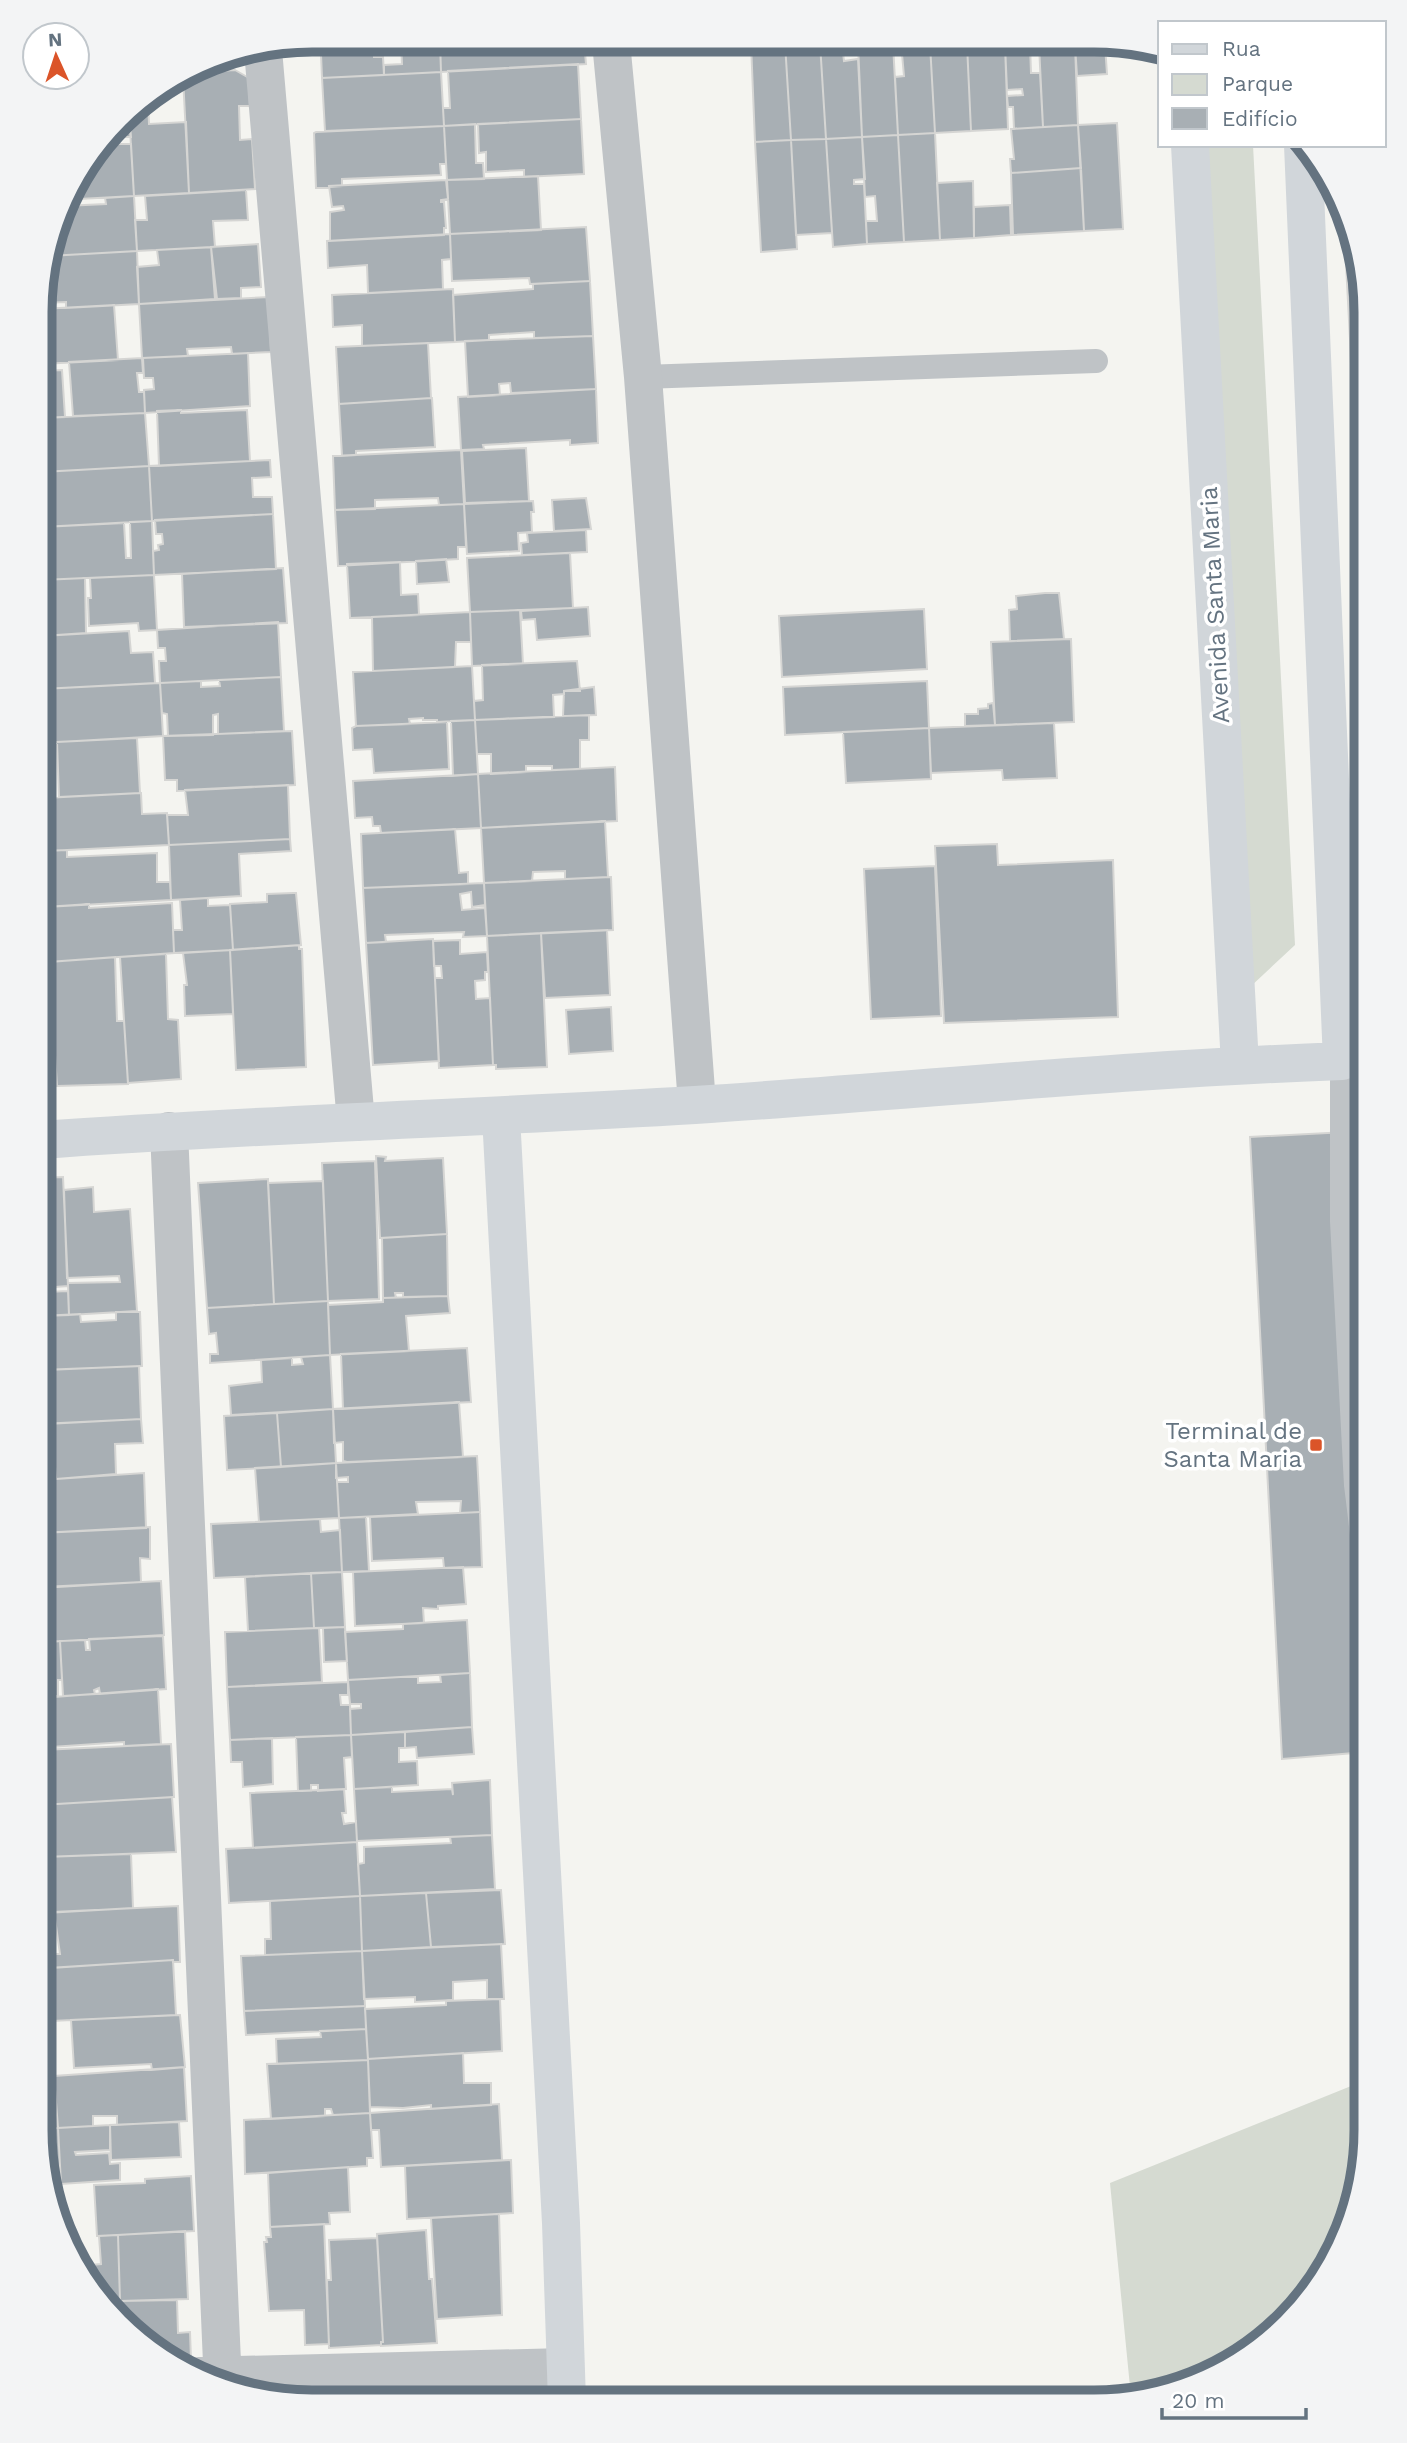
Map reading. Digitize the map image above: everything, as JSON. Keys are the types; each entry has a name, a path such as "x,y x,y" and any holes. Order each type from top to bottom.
{"main road":[{"name":"Avenida Santa Maria","path":"1190,147 1240,1065"},
{"path":"52,1139 169,1130 501,1116 1240,1065 1354,1061 1304,158"},
{"path":"501,1116 560,2210 566,2384"}],"street":[{"path":"612,52 643,377 696,1104"},
{"path":"264,58 356,1122"},
{"path":"169,1130 215,2372"},
{"path":"237,2379 566,2384"}],"lane":[{"path":"643,377 1096,361"},
{"path":"1354,1061 1342,1221 1354,1389"}],"green space":[{"path":"1202,147 1253,147 1295,945 1249,988"},
{"path":"1354,2085 1354,2147 1346,2197 1335,2230 1320,2260 1301,2289 1266,2326 1239,2347 1194,2371 1161,2382 1130,2388 1110,2183"}],"building":[{"path":"374,52 374,57 383,57 384,75 322,78 321,54"},
{"path":"401,52 440,52 441,72 384,75 384,65 402,64"},
{"path":"440,52 585,52 586,64 441,72"},
{"path":"751,52 786,52 791,140 755,142"},
{"path":"786,52 821,52 826,139 791,140"},
{"path":"821,52 843,52 844,61 858,59 862,137 826,139"},
{"path":"858,52 893,52 898,135 862,137"},
{"path":"930,52 935,133 898,135 895,77 904,76 902,54 894,53"},
{"path":"930,52 967,52 971,131 935,133"},
{"path":"967,52 1005,52 1008,129 971,131"},
{"path":"1005,52 1030,52 1031,73 1040,73 1043,127 1014,129 1013,107 1008,107 1007,96 1023,95 1022,89 1007,90"},
{"path":"1039,52 1075,52 1078,125 1043,127"},
{"path":"1075,52 1106,53 1107,74 1077,76"},
{"path":"578,64 581,119 444,126 443,108 450,108 448,71"},
{"path":"235,70 249,78 250,106 239,106 240,140 252,139 255,189 189,193 184,87 215,71"},
{"path":"441,72 444,126 325,131 322,78"},
{"path":"148,111 149,124 186,122 189,193 134,196 130,128"},
{"path":"581,119 584,174 524,177 524,170 486,172 486,152 479,153 478,124"},
{"path":"1117,123 1123,229 1084,231 1078,125"},
{"path":"475,124 476,163 483,163 484,179 447,180 444,126"},
{"path":"1078,125 1081,168 1011,173 1010,159 1014,159 1011,129"},
{"path":"444,126 446,164 440,164 441,175 342,179 342,186 316,188 316,132"},
{"path":"130,128 131,137 121,137"},
{"path":"935,133 940,240 904,242 898,135"},
{"path":"898,135 904,242 867,244 866,221 877,221 875,196 865,197 862,137"},
{"path":"862,137 865,179 854,180 854,184 864,184 867,244 833,247 826,139"},
{"path":"826,139 832,233 796,235 791,140"},
{"path":"791,140 797,249 761,252 755,142"},
{"path":"114,144 131,144 134,196 79,199 96,168"},
{"path":"1081,168 1084,231 1013,235 1011,173"},
{"path":"538,176 541,230 450,234 447,180"},
{"path":"446,180 448,199 441,200 444,202 444,235 330,241 330,212 344,210 343,206 332,207 329,186"},
{"path":"973,181 974,238 940,240 937,183"},
{"path":"246,190 248,220 213,221 215,247 137,251 135,220 147,220 145,196"},
{"path":"134,196 137,251 59,255 76,205 106,204 105,198"},
{"path":"1010,205 1011,235 974,238 974,207"},
{"path":"586,227 590,281 530,284 529,278 452,281 450,234"},
{"path":"450,234 451,259 442,260 443,289 368,293 367,265 328,268 327,241"},
{"path":"1345,243 1349,264 1346,264"},
{"path":"258,244 261,287 241,288 241,298 217,299 211,247"},
{"path":"211,247 215,299 139,304 137,267 159,265 157,250"},
{"path":"137,251 139,304 66,308 66,302 53,303 59,255"},
{"path":"1346,264 1349,264 1354,296 1354,339 1350,339"},
{"path":"590,281 593,336 534,338 534,332 489,335 489,340 455,342 453,295 533,289 533,284"},
{"path":"453,289 455,342 362,346 362,325 333,327 332,295"},
{"path":"269,297 271,352 232,354 231,347 187,349 188,356 142,358 139,304"},
{"path":"114,305 118,360 52,363 52,308"},
{"path":"593,336 596,389 511,393 510,383 499,384 500,395 468,397 465,341"},
{"path":"1350,339 1354,339 1353,413"},
{"path":"428,343 431,398 339,404 336,347"},
{"path":"248,353 250,406 145,413 144,390 154,389 153,378 144,378 143,358"},
{"path":"142,358 143,373 137,373 139,392 144,392 145,413 73,416 69,362"},
{"path":"52,370 62,370 65,417 52,418"},
{"path":"596,389 598,443 570,445 570,440 483,445 484,449 461,450 458,397"},
{"path":"432,398 435,447 356,451 356,455 342,456 339,404"},
{"path":"181,410 181,413 247,410 250,461 159,466 157,411"},
{"path":"145,413 149,466 52,471 52,418"},
{"path":"526,448 529,501 465,503 462,451"},
{"path":"461,450 464,504 439,505 438,498 375,500 375,509 335,510 333,456"},
{"path":"270,460 271,477 252,478 253,497 272,497 273,514 152,521 149,466"},
{"path":"149,466 152,521 52,526 52,471"},
{"path":"586,498 591,529 554,531 552,500"},
{"path":"533,501 532,532 518,533 519,551 467,554 464,504"},
{"path":"464,504 466,547 458,547 458,559 338,566 335,510"},
{"path":"273,514 276,569 154,575 153,551 159,550 158,545 163,544 162,534 156,534 155,520"},
{"path":"152,521 154,575 52,580 52,527 124,523 126,558 131,558 130,522"},
{"path":"586,530 587,552 522,555 521,543 528,542 527,533"},
{"path":"570,553 573,608 470,612 467,558"},
{"path":"446,559 449,582 417,584 416,561"},
{"path":"400,562 401,595 418,594 419,615 350,618 347,564"},
{"path":"283,568 287,623 184,627 182,574"},
{"path":"154,575 157,630 139,631 138,623 89,626 90,578"},
{"path":"85,578 86,633 52,635 52,580"},
{"path":"1059,593 1064,639 1010,641 1009,610 1017,609 1016,596"},
{"path":"588,607 590,636 537,640 535,619 522,620 521,611"},
{"path":"924,609 927,669 782,677 779,616"},
{"path":"520,610 523,664 472,666 470,612"},
{"path":"470,612 471,642 456,642 455,667 373,671 372,617"},
{"path":"278,622 281,677 160,683 159,661 166,661 165,648 158,648 157,630"},
{"path":"129,631 131,653 153,652 155,683 52,688 52,635"},
{"path":"1071,639 1074,722 995,725 991,642"},
{"path":"577,661 580,691 564,691 564,694 553,695 554,717 475,720 474,701 483,700 482,665"},
{"path":"472,666 475,720 437,722 423,718 409,719 410,724 356,726 353,672"},
{"path":"281,677 284,731 218,734 218,714 213,715 213,735 168,736 167,714 162,713 160,683 201,681 201,687 220,686 219,680"},
{"path":"927,681 929,728 785,735 783,687"},
{"path":"160,683 163,736 52,742 52,688"},
{"path":"594,687 596,715 563,716 564,691"},
{"path":"993,703 995,725 965,726 965,714 978,714 978,709 988,708 988,704"},
{"path":"589,715 589,740 580,740 580,769 552,770 552,766 526,766 526,772 491,774 491,754 477,754 475,720"},
{"path":"475,720 478,774 453,776 451,721"},
{"path":"447,722 449,769 374,773 372,749 353,750 352,728 356,726"},
{"path":"1054,723 1057,778 1003,780 1002,770 931,773 929,728"},
{"path":"929,728 931,779 846,783 843,732"},
{"path":"292,731 295,785 177,791 177,780 165,780 163,736"},
{"path":"137,738 140,793 59,797 57,742"},
{"path":"615,767 617,821 481,828 478,774"},
{"path":"478,774 481,828 381,833 380,826 373,826 372,817 355,818 353,781"},
{"path":"288,785 290,839 169,845 167,815 188,815 185,790"},
{"path":"141,793 142,814 167,813 169,845 52,851 52,798"},
{"path":"605,821 608,877 565,879 565,871 533,872 532,881 484,883 481,828"},
{"path":"455,829 459,873 468,872 468,884 363,888 361,834"},
{"path":"290,839 291,851 239,854 241,896 171,900 169,845"},
{"path":"997,844 998,865 1113,860 1118,1017 944,1023 935,846"},
{"path":"67,850 67,857 157,853 157,882 170,882 171,900 52,907 52,851"},
{"path":"935,866 941,1016 871,1019 864,869"},
{"path":"611,877 613,930 487,936 484,883"},
{"path":"484,883 485,905 472,907 471,892 460,894 462,910 485,908 487,936 463,937 464,932 385,935 386,942 366,943 363,888"},
{"path":"296,893 301,945 233,950 230,904 267,902 267,894"},
{"path":"208,898 208,906 230,905 233,950 174,953 173,930 182,930 180,900"},
{"path":"172,903 174,953 52,962 52,907 89,904 89,908"},
{"path":"607,930 610,995 545,998 541,933"},
{"path":"541,933 547,1067 496,1069 496,1065 493,1065 487,936"},
{"path":"433,939 439,1061 373,1065 366,943"},
{"path":"460,940 460,954 487,952 488,972 485,972 485,980 475,981 476,999 490,998 493,1065 439,1068 435,978 442,978 441,966 434,966 433,941"},
{"path":"299,945 299,949 302,949 306,1067 236,1070 230,950"},
{"path":"230,950 233,1014 185,1016 184,985 187,985 183,953"},
{"path":"166,954 168,1019 178,1020 181,1079 128,1083 120,957"},
{"path":"115,957 117,1021 124,1021 128,1084 57,1086 52,962"},
{"path":"611,1007 613,1051 569,1054 566,1010"},
{"name":"Terminal de Santa Maria","path":"1354,1132 1354,1753 1282,1759 1250,1137"},
{"path":"376,1156 386,1157 385,1161 443,1158 447,1234 380,1238"},
{"path":"375,1161 379,1299 328,1301 322,1163"},
{"path":"63,1177 68,1286 52,1287 52,1178"},
{"path":"268,1179 274,1304 207,1308 198,1183"},
{"path":"323,1181 328,1301 274,1304 268,1183"},
{"path":"93,1187 94,1212 130,1209 137,1311 69,1315 68,1283 120,1282 119,1276 67,1278 64,1190"},
{"path":"447,1234 448,1296 403,1297 403,1293 395,1293 396,1298 383,1298 382,1238"},
{"path":"68,1291 69,1315 52,1316 52,1292"},
{"path":"448,1296 450,1313 406,1316 409,1351 330,1355 328,1305 383,1302 383,1298"},
{"path":"328,1301 330,1355 210,1363 210,1354 218,1354 216,1333 209,1334 207,1308"},
{"path":"116,1312 140,1312 142,1366 52,1370 52,1315 80,1314 81,1322 116,1320"},
{"path":"467,1348 471,1402 343,1409 341,1354"},
{"path":"330,1355 333,1409 231,1415 229,1386 262,1382 261,1360 292,1358 292,1365 303,1364 301,1357"},
{"path":"139,1366 141,1419 52,1424 52,1370"},
{"path":"459,1402 463,1457 347,1462 343,1461 343,1442 334,1443 333,1409"},
{"path":"333,1409 336,1463 281,1467 277,1413"},
{"path":"277,1413 281,1467 227,1470 224,1416"},
{"path":"141,1419 143,1443 115,1444 116,1474 56,1479 55,1467 52,1467 52,1423"},
{"path":"477,1456 480,1512 460,1513 461,1501 416,1502 418,1514 339,1518 337,1482 348,1482 348,1477 336,1478 336,1463"},
{"path":"336,1463 339,1518 259,1522 255,1468"},
{"path":"144,1473 146,1528 52,1532 52,1479"},
{"path":"480,1512 482,1567 444,1568 443,1558 372,1561 370,1517"},
{"path":"366,1517 369,1571 342,1572 339,1518"},
{"path":"320,1519 321,1532 340,1530 342,1572 214,1578 211,1524"},
{"path":"150,1527 150,1559 140,1558 141,1582 52,1587 52,1532"},
{"path":"463,1567 466,1604 438,1606 438,1609 423,1608 424,1623 355,1626 353,1572"},
{"path":"342,1572 345,1627 314,1628 311,1573"},
{"path":"311,1573 314,1628 248,1631 245,1577"},
{"path":"161,1581 164,1635 52,1642 52,1587"},
{"path":"467,1620 470,1673 348,1680 345,1632 403,1629 403,1624"},
{"path":"345,1627 347,1661 324,1662 323,1628"},
{"path":"319,1628 322,1682 227,1687 225,1632"},
{"path":"163,1636 166,1689 100,1694 99,1688 94,1690 95,1694 63,1696 60,1641 85,1640 86,1650 90,1650 89,1639"},
{"path":"52,1641 60,1641 62,1680 58,1680 58,1696 52,1697"},
{"path":"470,1673 472,1727 351,1735 350,1709 361,1708 361,1704 350,1704 348,1680 418,1676 418,1683 441,1682 440,1675"},
{"path":"348,1682 348,1695 340,1695 341,1705 350,1705 351,1735 230,1740 227,1687"},
{"path":"158,1689 161,1744 124,1746 124,1742 52,1747 52,1697"},
{"path":"472,1727 474,1754 417,1758 416,1747 405,1748 405,1732"},
{"path":"405,1732 405,1748 399,1748 399,1762 417,1761 418,1785 354,1789 351,1735"},
{"path":"351,1735 352,1757 344,1758 346,1789 318,1791 318,1785 311,1785 311,1791 298,1791 296,1737"},
{"path":"272,1738 273,1784 243,1787 242,1762 231,1762 230,1740"},
{"path":"171,1744 174,1797 52,1804 52,1749"},
{"path":"490,1780 492,1835 357,1841 354,1789 392,1787 392,1792 452,1789 453,1795 452,1783"},
{"path":"344,1789 344,1824 356,1822 357,1842 253,1848 250,1793"},
{"path":"172,1797 176,1852 52,1857 52,1804"},
{"path":"492,1835 495,1889 360,1896 358,1864 364,1863 364,1847 451,1843 450,1837"},
{"path":"357,1842 360,1896 229,1903 226,1849"},
{"path":"131,1854 133,1908 52,1913 52,1857"},
{"path":"501,1890 505,1944 431,1947 426,1893"},
{"path":"426,1893 431,1947 362,1951 360,1896"},
{"path":"360,1896 362,1951 265,1955 265,1939 271,1939 270,1901"},
{"path":"178,1906 180,1962 173,1960 52,1968 52,1954 60,1954 54,1912"},
{"path":"501,1944 504,1999 487,1999 487,1980 453,1982 453,2000 415,2002 415,1997 364,1999 362,1951"},
{"path":"362,1951 365,2006 244,2011 241,1956"},
{"path":"173,1960 176,2015 52,2021 52,1968"},
{"path":"500,1999 502,2051 368,2059 365,2009"},
{"path":"365,2006 366,2029 246,2035 244,2011"},
{"path":"180,2015 185,2067 152,2070 151,2064 74,2068 71,2020"},
{"path":"52,2022 54,2072 52,2072"},
{"path":"366,2029 368,2060 277,2064 276,2039 321,2037 320,2031"},
{"path":"463,2053 464,2083 491,2083 491,2105 431,2109 431,2105 370,2107 368,2059"},
{"path":"368,2060 370,2113 333,2115 331,2109 325,2109 325,2116 271,2119 267,2064"},
{"path":"184,2067 187,2121 117,2125 117,2116 93,2116 93,2126 58,2128 54,2076"},
{"path":"54,2076 58,2128 52,2128"},
{"path":"499,2104 502,2160 381,2167 379,2130 371,2130 370,2113"},
{"path":"370,2113 373,2158 367,2158 367,2166 245,2174 244,2120"},
{"path":"179,2122 181,2157 111,2160 110,2125"},
{"path":"110,2125 110,2150 75,2152 76,2155 109,2153 110,2164 120,2163 120,2180 61,2184 58,2128"},
{"path":"52,2128 58,2128 61,2184 59,2184 55,2164"},
{"path":"511,2160 513,2213 407,2219 405,2166"},
{"path":"348,2167 350,2212 329,2213 330,2224 270,2227 268,2173"},
{"path":"191,2176 194,2231 97,2236 94,2185 145,2183 145,2179"},
{"path":"499,2214 502,2315 437,2319 431,2218"},
{"path":"324,2224 329,2344 305,2345 304,2310 269,2311 264,2242 267,2242 266,2237 271,2237 270,2227"},
{"path":"426,2230 437,2343 381,2346 383,2342 377,2234"},
{"path":"185,2231 188,2299 120,2301 118,2235"},
{"path":"118,2235 120,2305 90,2265 101,2264 99,2236"},
{"path":"377,2238 383,2342 381,2345 329,2348 329,2240"},
{"path":"177,2300 178,2333 190,2332 191,2360 154,2337 120,2305 120,2301"}],"place":[{"name":"Terminal de Santa Maria","path":"1316,1445"}]}
